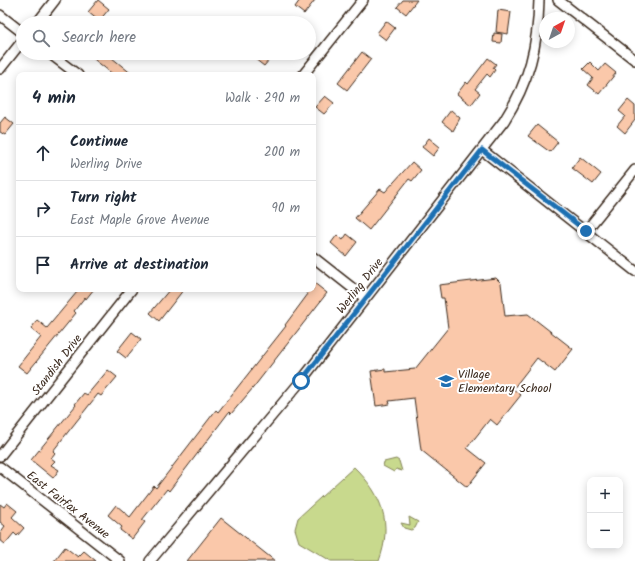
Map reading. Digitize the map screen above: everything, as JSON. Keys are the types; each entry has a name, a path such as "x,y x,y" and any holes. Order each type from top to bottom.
{"street":[{"path":"42,16 55,0"},
{"path":"316,59 363,0"},
{"name":"Werling Drive","path":"150,561 301,381 482,150 514,105 527,78 535,44 539,0"},
{"path":"558,0 635,60"},
{"path":"0,14 16,27"},
{"path":"0,69 16,49"},
{"path":"58,60 74,72"},
{"path":"305,72 315,60"},
{"path":"482,150 635,271"},
{"path":"586,231 635,170"},
{"path":"316,259 365,298"},
{"name":"Standish Drive","path":"0,456 130,292"},
{"name":"East Fairfax Avenue","path":"0,467 120,561"}],"green space":[{"path":"396,459 399,461 402,471 396,469 394,472 383,466 384,462"},
{"path":"354,467 372,488 382,510 385,522 385,534 379,561 331,561 299,542 295,529 298,518"},
{"path":"409,517 418,522 415,528 411,530 404,528 401,523 410,525"}],"building":[{"path":"98,0 109,9 103,16 93,16 88,12"},
{"path":"300,0 315,0 304,14 295,7"},
{"path":"403,0 417,0 406,14 397,7"},
{"path":"498,10 511,12 508,34 496,32"},
{"path":"386,21 395,28 386,40 377,33"},
{"path":"494,33 502,34 501,43 493,42"},
{"path":"362,52 371,59 347,90 338,83"},
{"path":"488,58 496,64 493,68 495,70 490,77 487,74 475,89 480,93 471,105 457,94 466,82 468,84"},
{"path":"95,60 115,60 129,72 110,72"},
{"path":"256,60 269,60 264,66"},
{"path":"590,62 599,71 605,64 616,73 599,94 588,85 593,78 583,69"},
{"path":"325,96 334,103 324,114 316,108"},
{"path":"628,100 635,106 635,120 625,133 617,126 625,116 619,111"},
{"path":"451,110 460,118 453,131 442,122"},
{"path":"5,117 14,124 5,135 0,132 0,123"},
{"path":"537,125 558,142 550,152 528,136"},
{"path":"429,138 440,147 433,156 422,147"},
{"path":"580,157 601,174 593,184 572,168"},
{"path":"412,162 421,170 412,181 409,179 369,230 355,218 380,189 385,192"},
{"path":"347,234 357,242 346,256 331,243 337,235 343,240"},
{"name":"Village Elementary School","path":"496,278 501,283 505,316 528,314 573,349 555,372 537,358 513,389 521,395 497,425 490,419 467,448 486,463 467,487 421,450 414,398 389,401 390,404 376,406 371,371 385,369 385,372 415,369 448,328 444,298 441,298 439,285"},
{"path":"316,284 327,293 253,388 231,414 229,412 169,491 167,489 142,520 145,522 132,539 120,530 122,527 108,515 116,505 130,517 154,486 156,488 216,410 218,412 286,326 285,325 308,294 306,292 316,292"},
{"path":"77,292 92,292 86,299 85,297 74,311 76,313 27,373 18,366 41,337 31,329 37,320 47,328"},
{"path":"168,292 182,292 159,321 150,313"},
{"path":"132,332 141,339 126,358 117,351"},
{"path":"108,370 117,377 101,396 98,394 53,451 55,453 51,458 55,461 51,465 59,470 53,478 31,460 84,393 87,395"},
{"path":"7,503 17,511 12,517 24,528 17,536 14,533 5,544 0,540 0,533 5,526 0,522 0,504 4,507"},
{"path":"221,518 275,561 187,561"},
{"path":"65,547 78,557 84,551 96,561 54,561"}],"place":[{"name":"Village Elementary School","path":"446,381"}],"route":[{"path":"301,381 482,150 586,231"}]}
